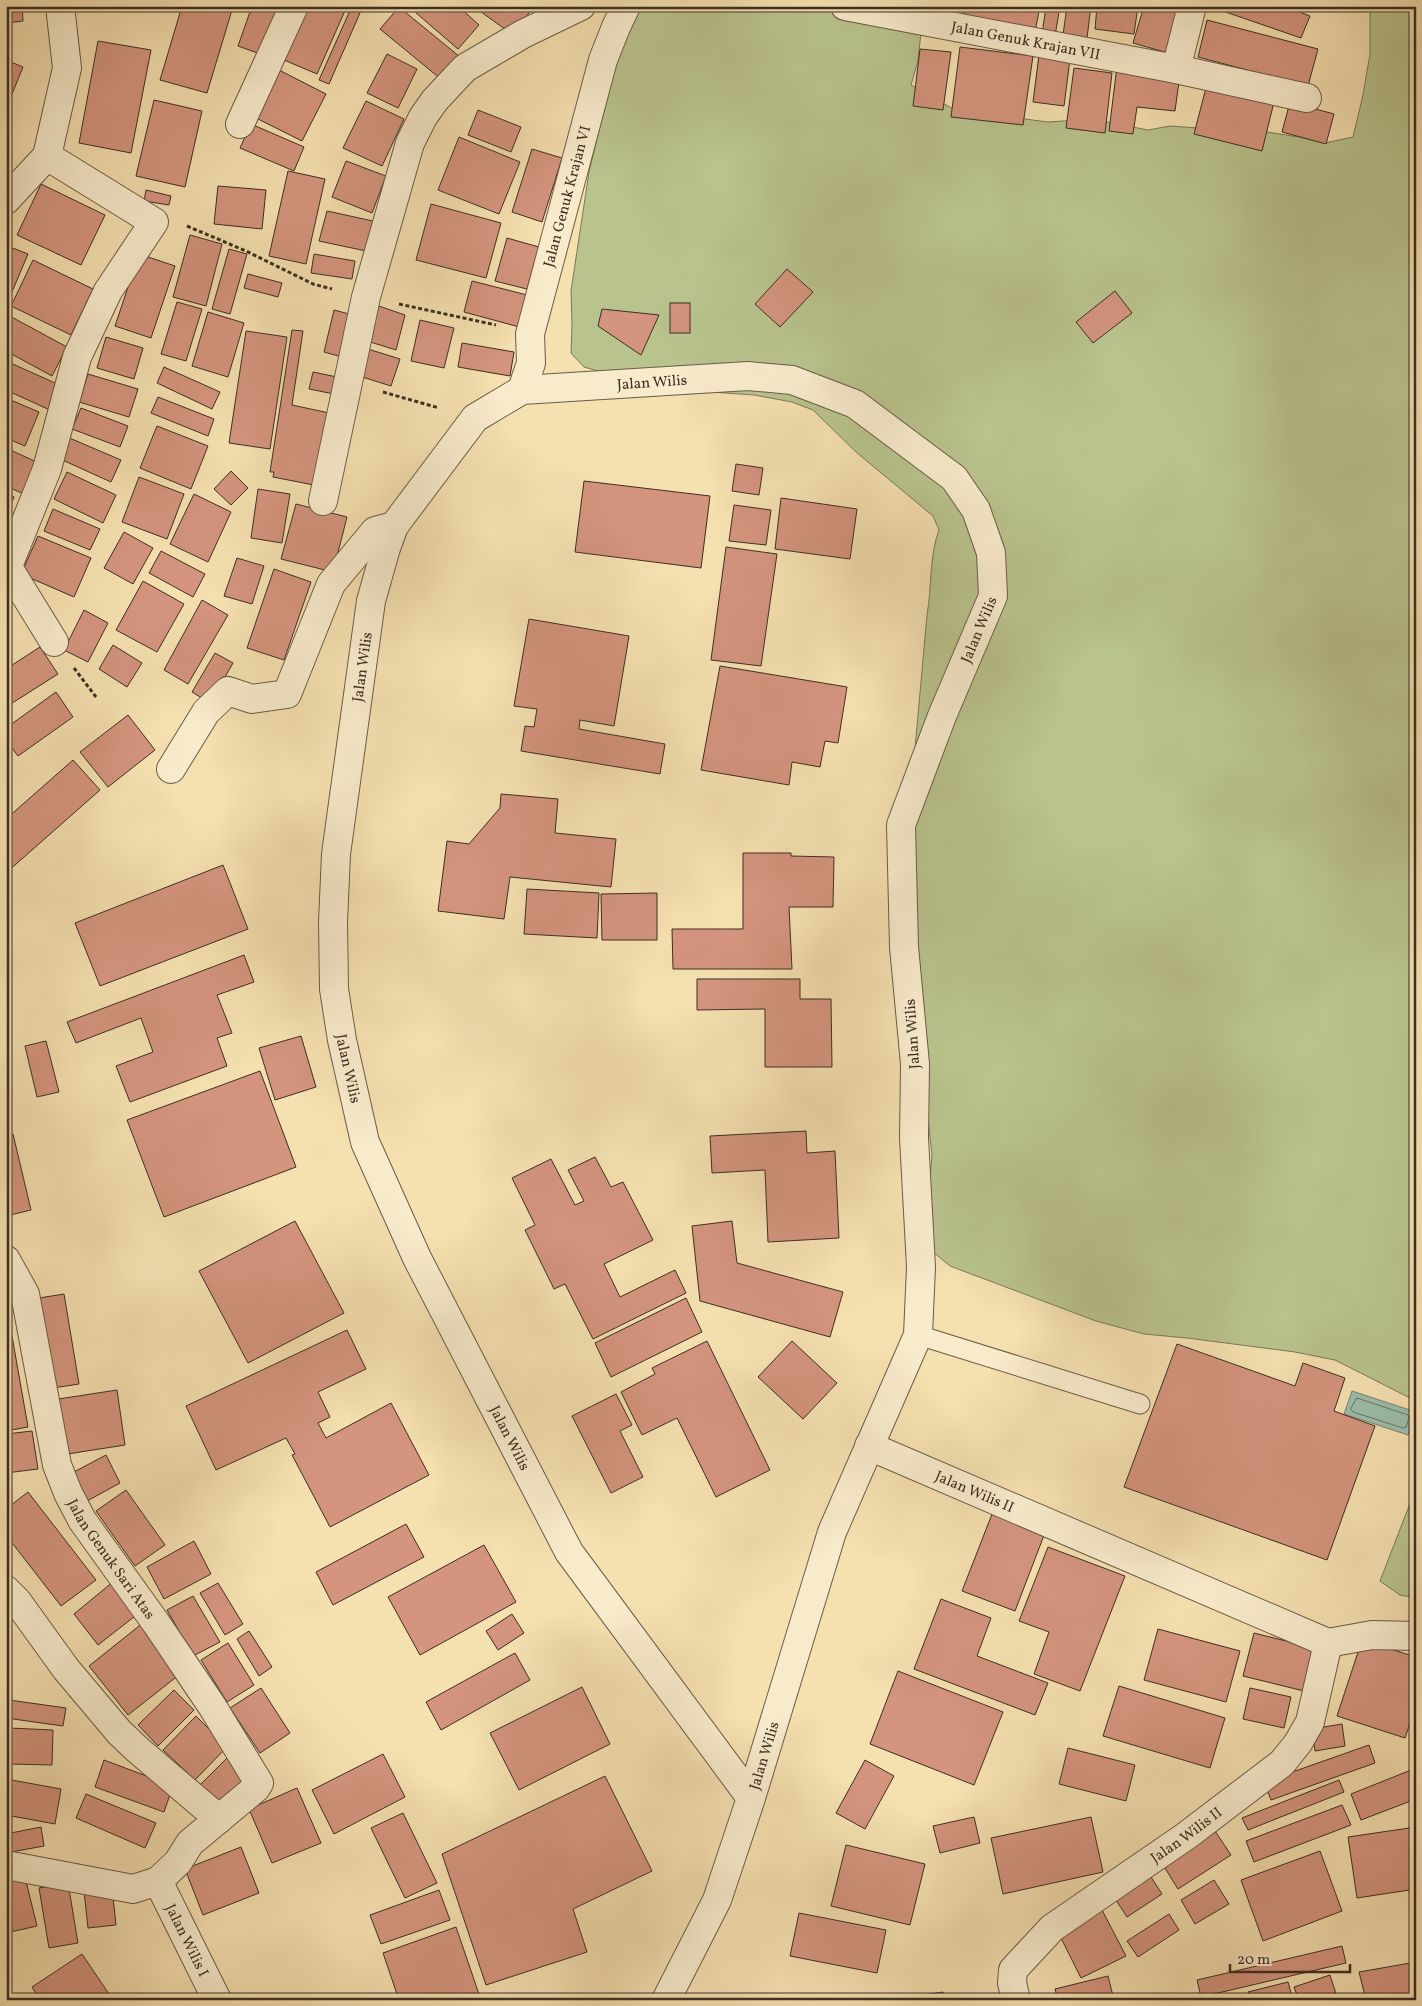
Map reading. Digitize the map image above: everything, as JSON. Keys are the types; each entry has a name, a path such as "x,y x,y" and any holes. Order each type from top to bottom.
{"street":[{"path":"6,200 46,156 67,68 66,45 60,6"},
{"path":"240,124 294,6"},
{"path":"323,501 366,297 410,142 423,117 435,100 465,68 522,34 581,6"},
{"name":"Jalan Genuk Krajan VI","path":"522,390 531,362 530,334 603,60 626,6"},
{"name":"Jalan Genuk Krajan VII","path":"845,6 1176,69 1307,98"},
{"path":"1176,69 1192,6"},
{"path":"46,156 154,222 108,291 77,357 47,469 7,565 54,642"},
{"name":"Jalan Wilis","path":"666,2000 717,1900 751,1798 832,1532 918,1335 921,1267 914,1138 915,1064 904,947 901,825 942,716 992,596 991,553 976,510 954,478 855,404 792,380 748,376 522,390 474,418 394,526 371,601 336,854 332,922 334,990 342,1040 364,1142 417,1258 569,1552 751,1798"},
{"path":"171,769 206,712 228,691 252,699 287,694 331,584 375,531 394,526"},
{"name":"Jalan Genuk Sari Atas","path":"6,1260 25,1294 57,1465 68,1493 82,1520 156,1623 260,1783 190,1844 178,1862 158,1881"},
{"name":"Jalan Wilis II","path":"868,1446 1328,1643 1310,1722 1298,1743 1282,1764 1186,1836 1052,1928 1014,1970 1012,1983 1016,2000"},
{"path":"6,1590 17,1600 66,1669 119,1732 219,1819"},
{"path":"1328,1643 1372,1635 1416,1636"},
{"path":"6,1866 133,1889 158,1881"},
{"name":"Jalan Wilis I","path":"158,1881 217,2000"}],"lane":[{"path":"918,1335 1140,1404"}],"path":[{"path":"154,222 189,227 246,251 313,284 530,334"},
{"path":"348,382 474,418"}],"green space":[{"path":"640,6 825,6 857,10 921,32 918,61 911,85 955,110 1048,122 1102,121 1148,130 1170,126 1198,128 1234,127 1325,143 1353,137 1370,54 1370,6 1416,6 1416,1401 1335,1360 1295,1352 1144,1334 1096,1321 950,1266 932,1251 929,1191 932,1155 920,1046 912,782 932,561 939,530 933,516 856,452 813,410 792,402 754,395 711,392 627,379 584,367 571,353 571,291 589,172 623,33"},
{"path":"1416,1488 1416,1598 1400,1595 1380,1581"}],"water":[{"path":"1352,1391 1416,1412 1408,1435 1344,1414"}],"building":[{"path":"6,6 22,6 23,21 6,23"},
{"path":"182,6 221,6 232,10 207,93 160,80"},
{"path":"252,6 284,6 266,56 238,46"},
{"path":"308,6 347,6 317,74 284,60"},
{"path":"352,6 363,6 329,84 319,80"},
{"path":"408,6 458,6 479,25 458,49"},
{"path":"473,6 534,6 513,35"},
{"path":"924,6 949,6 946,18 923,12"},
{"path":"965,6 1040,6 1035,32 963,18"},
{"path":"1046,6 1060,6 1055,36 1042,35"},
{"path":"1067,6 1091,6 1087,38 1063,35"},
{"path":"1097,6 1138,6 1134,34 1095,29"},
{"path":"1144,6 1189,6 1175,55 1133,43"},
{"path":"1214,6 1283,6 1310,16 1301,38 1214,8"},
{"path":"399,7 460,57 442,80 380,29"},
{"path":"1207,20 1318,49 1308,86 1198,57"},
{"path":"98,41 151,50 131,153 79,143"},
{"path":"960,47 1033,56 1023,125 951,117"},
{"path":"920,49 951,52 943,110 913,106"},
{"path":"387,54 417,69 398,108 367,93"},
{"path":"1039,55 1070,59 1064,106 1033,102"},
{"path":"6,60 23,67 6,109"},
{"path":"1117,66 1180,74 1175,111 1137,107 1133,134 1109,131"},
{"path":"1074,68 1112,73 1105,133 1066,128"},
{"path":"279,70 326,94 302,141 254,117"},
{"path":"1207,84 1274,102 1262,151 1194,134"},
{"path":"154,100 202,111 185,187 136,176"},
{"path":"366,101 404,119 382,166 343,148"},
{"path":"1290,102 1334,114 1326,144 1282,132"},
{"path":"478,110 521,127 511,152 468,135"},
{"path":"251,124 304,147 294,171 240,148"},
{"path":"459,137 520,162 499,214 438,190"},
{"path":"532,149 562,158 542,222 512,212"},
{"path":"346,161 386,176 372,213 332,197"},
{"path":"288,171 325,179 306,264 269,256"},
{"path":"41,184 105,215 81,265 17,235"},
{"path":"218,186 266,190 262,229 214,224"},
{"path":"146,190 171,196 169,205 144,201"},
{"path":"431,204 501,223 486,278 416,260"},
{"path":"327,211 373,221 366,251 319,241"},
{"path":"190,235 222,244 206,306 173,297"},
{"path":"507,238 539,247 527,289 495,281"},
{"path":"13,248 28,254 6,306 6,264"},
{"path":"229,249 247,254 230,314 212,309"},
{"path":"139,254 175,266 151,338 115,326"},
{"path":"314,254 355,261 352,279 311,273"},
{"path":"33,260 93,289 71,335 11,306"},
{"path":"787,269 813,292 780,327 755,304"},
{"path":"248,274 282,283 278,297 244,288"},
{"path":"472,281 531,296 523,328 464,312"},
{"path":"1115,291 1132,313 1093,343 1076,322"},
{"path":"177,302 202,309 186,361 161,354"},
{"path":"670,303 690,303 690,333 670,333"},
{"path":"376,305 405,315 396,350 364,340"},
{"path":"602,309 659,315 641,355 598,326"},
{"path":"334,310 353,315 342,357 324,352"},
{"path":"208,312 244,323 228,377 192,366"},
{"path":"6,314 67,347 52,376 6,351"},
{"path":"420,320 454,328 444,368 411,361"},
{"path":"292,330 303,331 292,405 334,414 319,486 273,477 274,472 270,472"},
{"path":"246,331 287,337 270,449 229,443"},
{"path":"106,337 143,348 134,379 97,368"},
{"path":"462,343 514,352 510,376 458,367"},
{"path":"368,349 400,359 391,386 359,376"},
{"path":"6,361 64,387 52,411 6,390"},
{"path":"164,367 220,392 212,409 157,383"},
{"path":"313,372 337,377 334,394 309,389"},
{"path":"88,374 138,389 129,417 79,402"},
{"path":"158,397 214,419 208,436 151,413"},
{"path":"6,398 39,412 25,446 6,438"},
{"path":"81,408 128,426 120,447 72,429"},
{"path":"157,426 208,446 191,489 140,468"},
{"path":"67,437 121,460 111,482 58,458"},
{"path":"6,448 41,464 26,495 6,486"},
{"path":"736,464 763,468 759,495 732,491"},
{"path":"231,471 248,488 231,505 214,489"},
{"path":"67,472 116,495 103,523 54,499"},
{"path":"139,477 184,494 167,539 122,522"},
{"path":"584,481 710,496 701,568 575,552"},
{"path":"258,489 290,494 282,543 251,538"},
{"path":"6,493 14,497 6,515"},
{"path":"194,494 231,512 208,562 170,544"},
{"path":"781,498 857,509 850,559 775,549"},
{"path":"296,504 347,517 333,572 281,559"},
{"path":"734,505 771,510 766,545 729,541"},
{"path":"53,509 100,529 90,550 44,531"},
{"path":"124,532 153,548 133,584 104,568"},
{"path":"38,536 91,558 74,597 21,574"},
{"path":"726,547 777,554 761,666 711,660"},
{"path":"161,551 205,574 193,597 149,573"},
{"path":"237,558 264,566 252,604 224,596"},
{"path":"274,569 311,582 284,660 247,648"},
{"path":"143,581 184,604 157,652 116,630"},
{"path":"202,600 228,615 188,684 164,670"},
{"path":"84,610 108,623 88,662 64,650"},
{"path":"529,619 629,636 614,726 580,720 579,729 665,744 660,774 521,751 525,726 534,727 537,709 514,706"},
{"path":"113,645 142,663 127,687 99,669"},
{"path":"40,647 58,674 6,707 6,669"},
{"path":"215,653 233,663 210,703 192,692"},
{"path":"720,666 847,687 838,743 825,741 820,767 792,762 789,785 701,770"},
{"path":"56,692 73,717 18,756 6,740 6,728"},
{"path":"128,715 155,750 108,787 80,752"},
{"path":"73,760 100,790 6,873 6,819"},
{"path":"501,794 558,799 555,833 616,839 611,887 510,877 504,919 438,911 447,841 469,844 500,808"},
{"path":"743,853 791,853 791,856 834,857 833,907 789,907 792,969 673,969 672,929 743,929"},
{"path":"223,865 248,929 100,986 75,923"},
{"path":"527,889 599,893 597,938 524,934"},
{"path":"657,893 657,940 602,940 601,894"},
{"path":"244,955 254,982 217,995 232,1033 217,1038 227,1066 130,1102 116,1066 153,1052 141,1018 76,1043 67,1022"},
{"path":"697,979 800,979 800,999 831,999 832,1067 765,1067 765,1009 697,1010"},
{"path":"301,1036 316,1087 275,1100 259,1048"},
{"path":"46,1041 59,1092 37,1097 25,1046"},
{"path":"260,1071 296,1167 164,1217 127,1120"},
{"path":"806,1131 807,1153 835,1151 839,1238 768,1242 765,1170 712,1173 710,1136"},
{"path":"13,1134 31,1210 6,1216 6,1136"},
{"path":"595,1157 611,1187 623,1182 653,1240 604,1264 620,1297 675,1270 686,1293 593,1339 565,1284 554,1289 525,1230 535,1225 512,1178 551,1159 575,1205 584,1201 568,1170"},
{"path":"295,1221 344,1313 248,1363 199,1271"},
{"path":"732,1221 737,1263 843,1292 830,1337 700,1301 692,1226"},
{"path":"64,1294 79,1384 53,1388 39,1298"},
{"path":"686,1298 702,1332 611,1377 595,1343"},
{"path":"347,1330 366,1369 318,1392 330,1417 318,1423 326,1438 391,1403 429,1475 330,1527 292,1455 295,1454 286,1438 216,1470 186,1406"},
{"path":"12,1336 28,1427 6,1431 6,1337"},
{"path":"707,1341 770,1470 716,1497 677,1418 642,1435 621,1392 655,1374 652,1368"},
{"path":"792,1341 837,1383 803,1419 758,1377"},
{"path":"1177,1344 1295,1386 1303,1363 1345,1378 1334,1411 1375,1426 1327,1560 1124,1487"},
{"path":"117,1390 125,1445 61,1455 52,1400"},
{"path":"616,1394 632,1425 620,1431 643,1477 611,1493 572,1416"},
{"path":"32,1431 38,1469 6,1473 6,1434"},
{"path":"106,1455 120,1483 87,1501 72,1473"},
{"path":"126,1490 165,1545 135,1566 96,1511"},
{"path":"28,1492 96,1580 61,1606 6,1535 6,1509"},
{"path":"994,1509 1046,1530 1015,1611 962,1591"},
{"path":"406,1524 424,1557 333,1605 316,1572"},
{"path":"194,1541 211,1574 164,1599 147,1567"},
{"path":"484,1545 516,1602 420,1655 388,1597"},
{"path":"1048,1547 1125,1576 1080,1691 1034,1674 1049,1632 1019,1621"},
{"path":"114,1581 139,1613 98,1645 74,1614"},
{"path":"218,1583 243,1624 225,1635 200,1593"},
{"path":"193,1596 220,1642 193,1656 167,1610"},
{"path":"941,1599 991,1618 977,1656 1048,1683 1035,1715 914,1669"},
{"path":"512,1614 524,1633 498,1650 486,1631"},
{"path":"144,1622 184,1671 128,1715 89,1666"},
{"path":"1158,1629 1240,1651 1226,1702 1144,1680"},
{"path":"249,1631 272,1667 259,1676 237,1639"},
{"path":"1254,1633 1318,1649 1308,1692 1243,1676"},
{"path":"1362,1640 1416,1657 1416,1706 1405,1738 1337,1716"},
{"path":"228,1643 254,1685 227,1702 201,1660"},
{"path":"515,1653 530,1680 441,1730 426,1702"},
{"path":"898,1671 1003,1712 974,1785 870,1744"},
{"path":"1119,1686 1225,1718 1210,1768 1103,1736"},
{"path":"582,1687 610,1744 519,1790 490,1733"},
{"path":"261,1688 290,1733 260,1753 230,1708"},
{"path":"1250,1688 1291,1697 1284,1728 1243,1719"},
{"path":"174,1690 194,1710 158,1746 138,1725"},
{"path":"9,1700 66,1708 63,1726 6,1718"},
{"path":"196,1716 227,1747 195,1780 163,1750"},
{"path":"1342,1724 1345,1746 1315,1751 1312,1729"},
{"path":"9,1728 53,1730 52,1765 8,1764"},
{"path":"1369,1745 1375,1763 1271,1800 1264,1782"},
{"path":"1068,1748 1135,1765 1126,1801 1059,1784"},
{"path":"383,1754 405,1797 334,1834 312,1790"},
{"path":"230,1755 250,1776 217,1808 198,1787"},
{"path":"104,1760 173,1786 164,1812 95,1787"},
{"path":"865,1760 894,1776 865,1829 836,1813"},
{"path":"1416,1768 1416,1799 1361,1820 1351,1794"},
{"path":"605,1776 652,1871 573,1909 587,1952 486,1985 442,1854"},
{"path":"6,1779 61,1789 55,1824 6,1815"},
{"path":"1339,1780 1344,1792 1248,1830 1242,1818"},
{"path":"297,1788 321,1843 272,1863 249,1809"},
{"path":"86,1794 156,1823 145,1848 76,1818"},
{"path":"1342,1805 1351,1825 1254,1862 1246,1841"},
{"path":"403,1813 437,1883 405,1898 371,1828"},
{"path":"974,1817 980,1843 940,1853 933,1826"},
{"path":"1091,1817 1103,1872 1003,1894 991,1838"},
{"path":"41,1827 44,1846 6,1853 6,1834"},
{"path":"1416,1827 1416,1889 1357,1898 1348,1837"},
{"path":"1215,1831 1231,1855 1178,1889 1163,1865"},
{"path":"846,1845 925,1864 910,1925 831,1906"},
{"path":"241,1847 259,1893 203,1915 185,1869"},
{"path":"1320,1851 1342,1911 1263,1941 1241,1880"},
{"path":"24,1873 37,1926 6,1933 6,1877"},
{"path":"1149,1874 1162,1894 1127,1917 1114,1897"},
{"path":"1214,1880 1229,1904 1195,1924 1181,1900"},
{"path":"68,1883 78,1943 49,1948 39,1888"},
{"path":"112,1888 116,1925 88,1928 84,1891"},
{"path":"439,1890 450,1920 381,1944 370,1915"},
{"path":"1102,1910 1126,1956 1081,1978 1058,1932"},
{"path":"799,1913 886,1930 877,1973 790,1956"},
{"path":"1169,1914 1179,1930 1138,1957 1127,1941"},
{"path":"456,1927 481,2000 399,2000 383,1953"},
{"path":"1342,1946 1346,1963 1201,1997 1197,1980"},
{"path":"82,1954 113,2000 40,2000 32,1987"},
{"path":"1416,1962 1416,2000 1366,2000 1359,1972"},
{"path":"1330,1975 1338,2000 1299,2000 1294,1987"},
{"path":"1108,1976 1114,2000 1058,2000 1055,1989"},
{"path":"1288,1982 1293,2000 1250,2000 1248,1992"},
{"path":"943,1992 944,2000 890,2000"}]}
